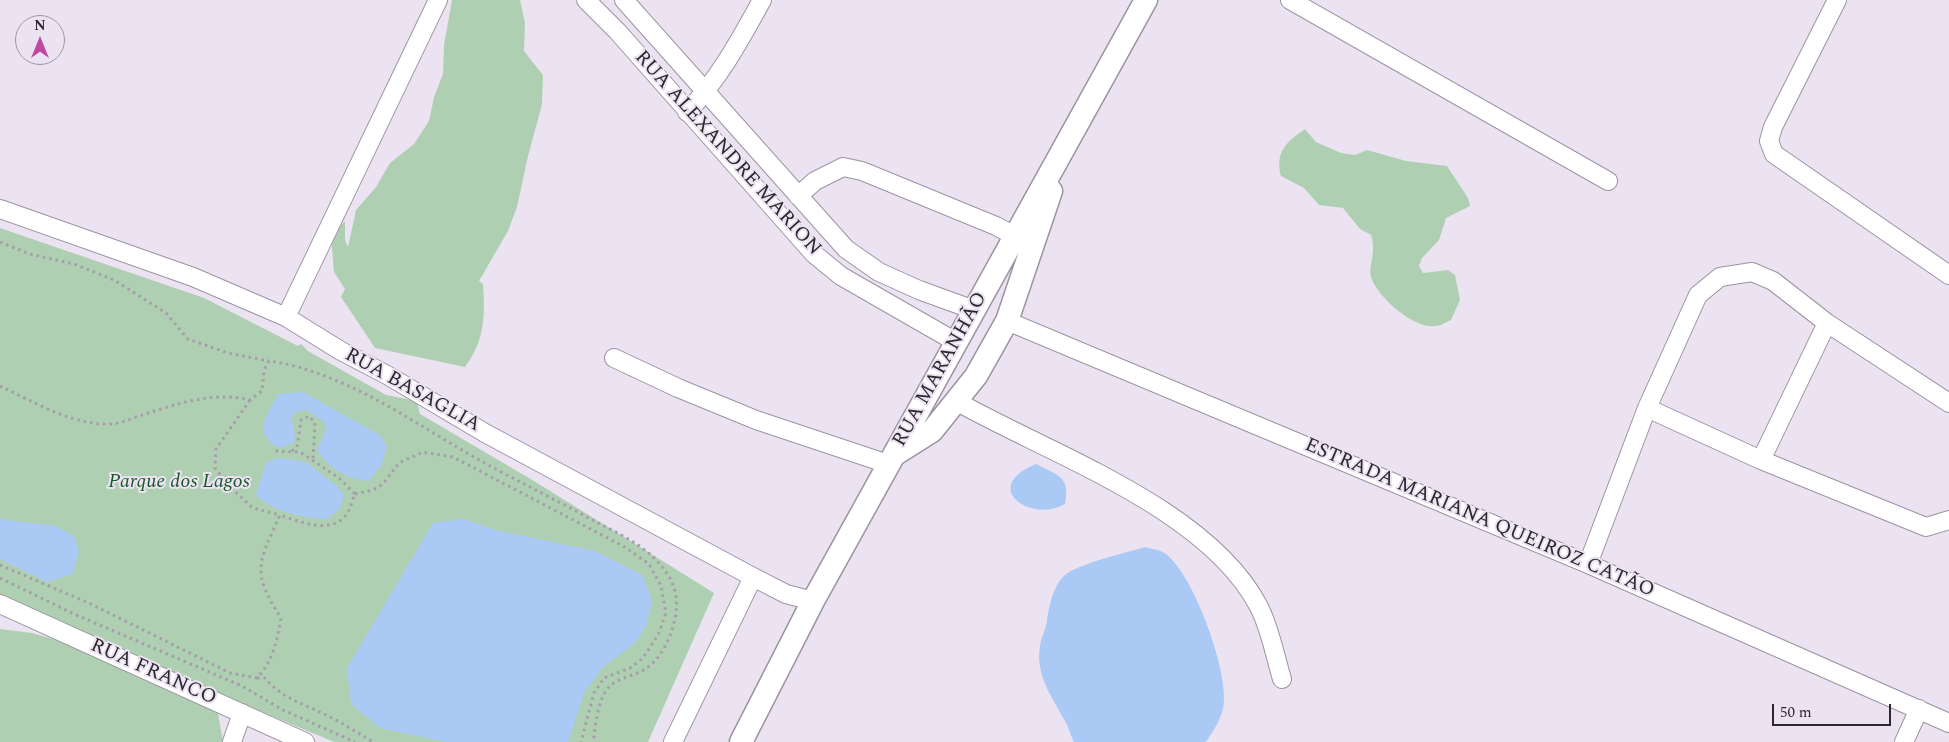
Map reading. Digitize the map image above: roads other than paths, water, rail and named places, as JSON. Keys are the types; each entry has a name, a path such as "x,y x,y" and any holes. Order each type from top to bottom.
{"main road":[{"name":"RUA MARANHÃO","path":"741,742 813,601 1146,0"},
{"path":"890,460 932,431 976,376 989,353 1007,320 1066,144"},
{"path":"974,310 1007,320"},
{"path":"956,342 989,353"}],"street":[{"path":"286,317 438,0"},
{"name":"RUA ALEXANDRE MARION","path":"586,0 618,32 814,254 841,276 956,342"},
{"name":"RUA ALEXANDRE MARION","path":"624,0 846,249 879,272 919,290 974,310"},
{"path":"687,112 707,92 739,42 762,0"},
{"path":"1290,0 1608,181"},
{"path":"1837,0 1773,126 1769,140 1774,154 1949,275"},
{"path":"798,196 815,181 843,168 862,171 996,226 1015,236"},
{"name":"RUA BASAGLIA","path":"0,209 194,277 286,317 341,352 387,375 485,433 786,594 813,601"},
{"path":"1588,564 1647,408 1698,295 1720,277 1752,272 1773,281 1826,323 1949,403"},
{"name":"ESTRADA MARIANA QUEIROZ CATÃO","path":"1007,320 1588,564 1949,723"},
{"path":"1761,460 1826,323"},
{"path":"614,358 678,388 756,420 890,460"},
{"path":"956,401 1156,504 1226,560 1259,607 1282,679"},
{"path":"1647,408 1761,460 1926,527 1949,520"},
{"path":"673,742 753,577"},
{"name":"RUA FRANCO","path":"0,604 305,742"},
{"path":"1904,742 1919,709"},
{"path":"232,742 242,713"}],"water":[{"path":"303,392 380,435 387,447 381,466 368,481 345,475 322,457 317,450 326,429 324,422 307,410 298,411 291,417 295,436 293,443 280,448 270,443 263,431 265,418 278,394"},
{"path":"280,458 306,462 337,486 344,495 340,508 328,519 308,517 280,510 256,495 266,462"},
{"path":"1036,464 1056,474 1064,482 1066,487 1065,504 1052,509 1038,509 1026,506 1016,500 1011,492 1012,483 1019,473"},
{"path":"0,519 56,526 74,536 79,552 72,574 47,582 0,559"},
{"path":"463,519 496,530 595,551 642,575 652,600 647,624 635,643 603,667 584,693 567,742 445,742 380,728 351,704 347,668 433,523"},
{"path":"1145,547 1166,554 1177,565 1197,601 1220,666 1224,706 1220,717 1206,742 1074,742 1050,694 1040,667 1041,643 1053,596 1061,579 1081,566"}],"park label":[{"name":"Parque dos Lagos","path":"179,483"}]}
